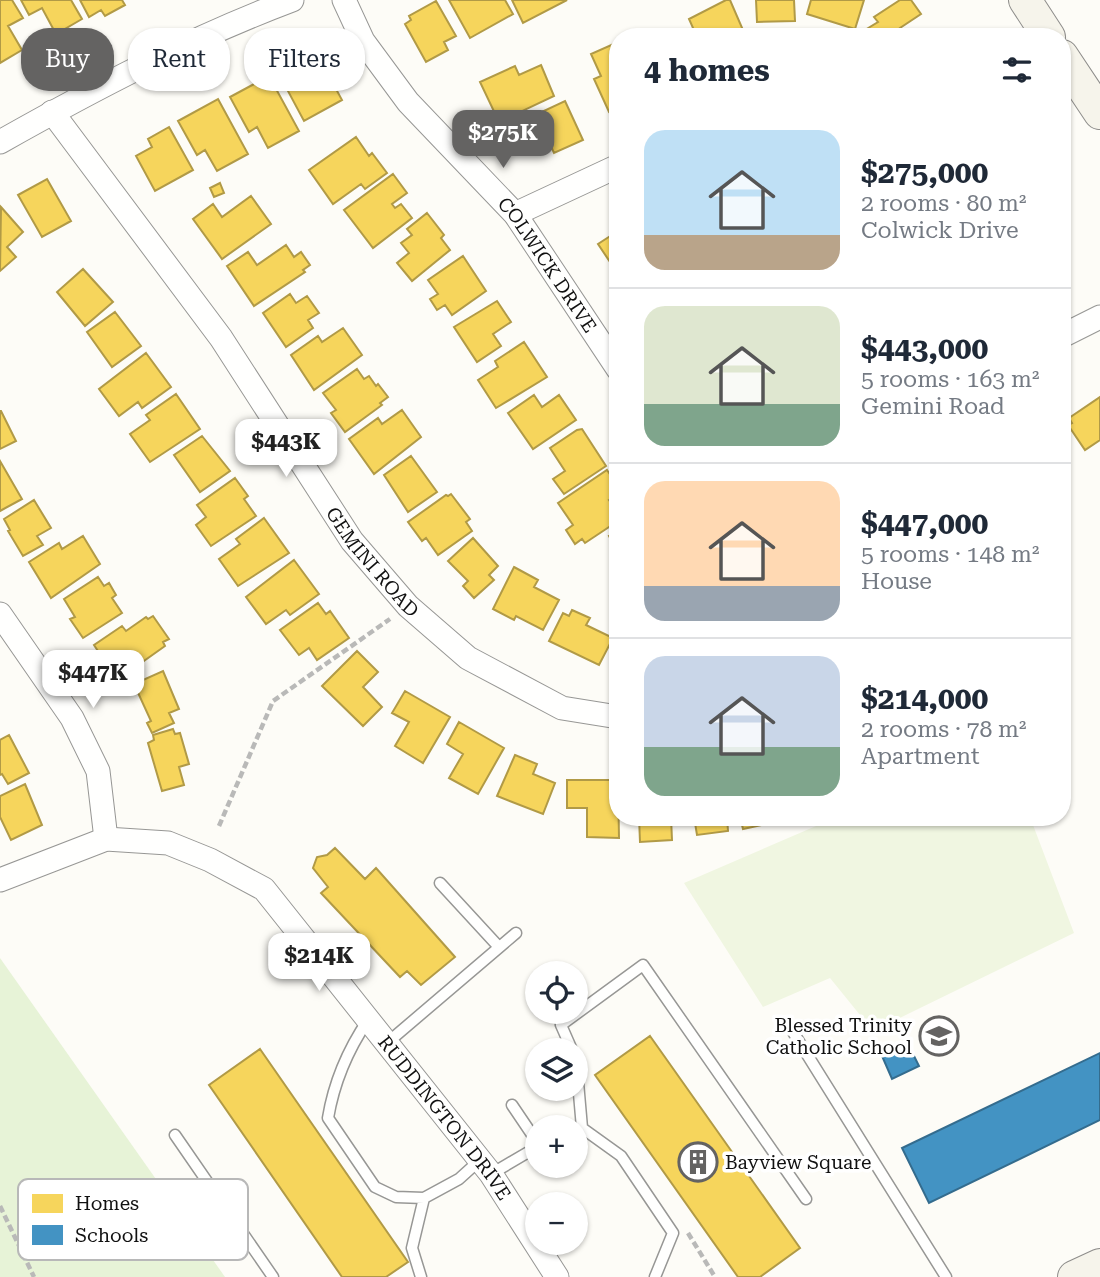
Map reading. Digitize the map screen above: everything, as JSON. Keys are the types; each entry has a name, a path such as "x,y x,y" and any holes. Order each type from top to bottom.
{"main road":[{"path":"1025,0 1043,28"},
{"path":"1071,70 1100,113"},
{"path":"1074,1277 1100,1265"}],"street":[{"path":"0,142 52,112 230,23 292,0"},
{"name":"COLWICK DRIVE","path":"344,0 363,41 408,102 515,214 609,355"},
{"name":"GEMINI ROAD","path":"52,112 221,338 352,541 408,606 468,658 562,708 609,716"},
{"path":"515,214 609,170"},
{"path":"1071,332 1100,317"},
{"path":"0,614 72,718 98,771 106,839"},
{"name":"RUDDINGTON DRIVE","path":"0,880 106,839 169,843 209,860 264,889 486,1167 557,1277"}],"lane":[{"path":"440,883 498,946"},
{"path":"387,1043 516,933"},
{"path":"567,1038 561,1025 643,965 806,1199"},
{"path":"369,1020 352,1044 332,1089 328,1118 375,1187 396,1197 424,1198 525,1149"},
{"path":"793,1032 946,1277"},
{"path":"512,1105 525,1125"},
{"path":"588,1134 621,1156 673,1233 655,1277"},
{"path":"175,1135 205,1179"},
{"path":"421,1277 412,1248 424,1198"},
{"path":"248,1241 273,1277"}],"path":[{"path":"219,826 273,702 408,606"},
{"path":"0,1206 18,1244"},
{"path":"683,1224 715,1277"},
{"path":"26,1260 34,1277"}],"green space":[{"path":"816,826 1033,826 1074,933 873,1031 830,978 763,1007 684,883"},
{"path":"0,958 156,1179 18,1179 18,1260 213,1260 225,1277 0,1277"}],"building: Homes":[{"path":"0,0 12,0 23,18 8,26 21,51 0,63"},
{"path":"21,0 71,0 82,19 66,28 53,28 42,8 29,15"},
{"path":"80,0 122,0 125,5 105,16 101,10 89,17"},
{"path":"449,0 505,0 513,14 470,38"},
{"path":"512,0 567,0 523,23"},
{"path":"730,0 742,28 693,28 689,19"},
{"path":"756,0 794,0 795,21 757,22"},
{"path":"811,0 864,0 855,28 807,14"},
{"path":"900,0 911,0 921,14 900,28 868,28 878,22 874,17"},
{"path":"436,1 456,36 444,42 448,50 426,62 405,24 411,20 409,16"},
{"path":"609,46 609,112 594,79 601,76 591,54"},
{"path":"541,65 554,96 499,122 480,82 515,66 519,75"},
{"path":"244,89 277,91 299,131 268,148 257,127 249,132 230,97"},
{"path":"288,91 337,91 342,100 304,121"},
{"path":"218,99 248,154 217,171 205,150 197,155 178,121"},
{"path":"565,101 583,140 554,153 550,144 530,153 516,124"},
{"path":"169,127 193,170 155,191 136,156 152,147 148,139"},
{"path":"356,137 369,156 372,153 387,173 365,189 361,184 333,204 309,170"},
{"path":"393,174 407,193 392,204 395,208 401,204 412,218 373,248 344,210"},
{"path":"47,179 71,221 42,237 18,195"},
{"path":"220,183 224,193 214,197 210,188"},
{"path":"251,196 271,224 222,259 193,219 213,204 222,217"},
{"path":"1,207 23,232 7,247 16,257 0,271"},
{"path":"427,213 444,235 441,238 450,250 412,281 397,263 409,253 401,243 412,235 407,229"},
{"path":"609,237 609,260 598,244"},
{"path":"286,245 294,257 301,252 310,265 303,270 305,272 254,306 227,266 248,252 257,265"},
{"path":"463,256 486,291 452,315 445,305 437,310 430,299 438,294 428,280"},
{"path":"83,269 113,302 85,326 57,292"},
{"path":"290,294 296,303 307,296 319,313 308,320 313,328 286,347 263,313"},
{"path":"497,301 511,322 493,334 501,346 477,362 454,327"},
{"path":"115,312 141,346 112,367 87,332"},
{"path":"343,328 362,355 314,390 291,355 318,336 322,342"},
{"path":"524,342 547,377 496,408 478,380 498,367 495,361"},
{"path":"146,353 171,387 142,408 138,402 119,416 99,389"},
{"path":"357,369 364,379 369,376 376,386 378,384 388,397 380,403 382,405 345,432 331,413 336,410 323,393"},
{"path":"176,394 200,429 150,462 130,434 150,420 146,415"},
{"path":"534,395 542,407 559,395 576,420 533,449 508,413"},
{"path":"1100,397 1100,440 1085,450 1071,429 1071,417"},
{"path":"402,410 421,437 374,474 349,439 378,418 382,424"},
{"path":"0,411 16,441 0,449"},
{"path":"582,429 606,466 564,494 553,479 565,471 550,448"},
{"path":"202,436 230,471 200,492 174,455"},
{"path":"411,456 437,492 408,512 384,475"},
{"path":"0,461 22,499 0,511"},
{"path":"607,470 609,473 609,527 585,543 582,539 575,544 566,530 573,525 558,503"},
{"path":"235,478 248,496 244,499 256,516 211,546 196,525 206,517 197,505"},
{"path":"451,494 470,519 466,522 472,531 438,555 426,538 422,541 408,522"},
{"path":"34,500 51,528 37,536 43,545 23,556 4,519"},
{"path":"264,518 289,553 238,586 219,559 240,544 236,539"},
{"path":"83,536 100,564 51,598 29,562 59,543 62,549"},
{"path":"473,538 498,566 489,575 494,580 474,598 463,586 468,581 448,561"},
{"path":"294,560 319,594 290,615 286,610 266,624 246,597"},
{"path":"514,567 538,580 534,587 559,600 543,630 516,616 514,620 493,609"},
{"path":"98,577 104,586 109,583 116,595 112,598 122,613 83,638 70,619 75,617 64,599"},
{"path":"318,603 326,614 330,611 349,638 317,660 309,648 299,655 280,630"},
{"path":"572,610 590,618 586,625 609,636 609,646 599,665 549,641 563,613 569,616"},
{"path":"153,616 169,639 163,642 165,646 117,680 94,645 122,626 126,631 146,617 148,619"},
{"path":"357,651 378,672 363,687 382,707 363,726 322,686"},
{"path":"163,671 179,709 169,713 174,723 152,733 147,723 151,721 134,684"},
{"path":"405,691 450,717 423,763 395,746 409,722 392,713"},
{"path":"459,722 504,748 478,794 449,778 463,754 447,744"},
{"path":"173,729 175,734 180,733 189,764 179,767 184,785 162,791 148,743 154,740 153,735"},
{"path":"9,735 29,773 8,784 2,774 0,775 0,740"},
{"path":"515,755 537,764 533,774 555,783 543,814 497,796"},
{"path":"567,780 609,780 609,826 619,826 619,838 587,837 587,808 567,808"},
{"path":"25,784 42,825 11,840 0,817 0,796"},
{"path":"639,826 671,826 672,840 640,842"},
{"path":"696,826 728,826 728,831 697,835"},
{"path":"335,848 365,879 376,868 455,957 421,985 407,971 400,977 321,893 328,887 313,868 317,857 327,855"},
{"name":"Bayview Square","path":"650,1036 800,1248 760,1277 738,1277 595,1075"},
{"path":"260,1049 408,1262 386,1277 342,1277 209,1085"}],"building: Schools":[{"path":"908,1044 919,1066 892,1079 882,1056"},
{"path":"1100,1053 1100,1120 929,1203 902,1148"}],"place":[{"name":"Blessed Trinity Catholic School","path":"939,1036"},
{"name":"Bayview Square","path":"698,1162"}]}
